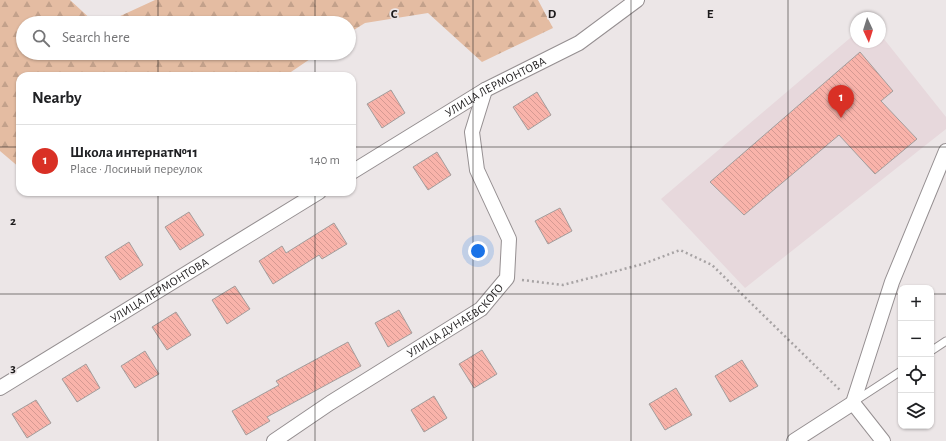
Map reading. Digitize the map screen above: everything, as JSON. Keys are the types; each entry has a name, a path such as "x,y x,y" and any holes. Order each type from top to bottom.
{"street":[{"name":"УЛИЦА ЛЕРМОНТОВА","path":"356,170 485,90 579,44 637,0"},
{"name":"УЛИЦА ДУНАЕВСКОГО","path":"274,441 330,403 481,309 507,278 509,239 477,170 472,132 485,90"},
{"path":"794,441 853,403 892,282 946,151"},
{"name":"УЛИЦА ЛЕРМОНТОВА","path":"0,388 312,196"},
{"path":"853,403 883,441"}],"lane":[{"path":"934,349 946,341"},
{"path":"853,403 898,373"}],"path":[{"path":"507,278 563,285 643,264 680,250 712,266 853,403"}],"shaded area":[{"path":"850,38 850,48 886,48 886,42 946,117 946,129 745,288 661,199"}],"green space":[{"path":"0,0 70,0 87,16 16,16 16,60 309,60 291,72 16,72 16,165 0,151"},
{"path":"155,0 538,0 553,28 482,62 428,13 365,23 356,29 356,16 120,16"}],"building":[{"path":"860,52 893,91 881,101 917,139 875,174 839,135 744,215 710,182"},
{"path":"391,90 405,113 382,128 367,104"},
{"path":"537,92 551,115 528,130 513,107"},
{"path":"437,152 451,175 428,190 413,167"},
{"path":"560,208 572,231 548,244 535,221"},
{"path":"189,212 204,235 180,250 165,227"},
{"path":"334,223 347,244 322,259 319,255 273,284 259,261 282,246 286,253"},
{"path":"129,242 143,265 120,280 105,257"},
{"path":"235,286 250,309 227,324 212,300"},
{"path":"399,310 412,333 388,347 375,323"},
{"path":"176,312 191,335 167,350 152,327"},
{"path":"348,342 361,366 267,417 270,421 246,435 232,411 279,385 276,381"},
{"path":"482,350 497,374 474,388 459,364"},
{"path":"145,351 159,374 135,388 121,366"},
{"path":"742,360 758,386 730,402 715,376"},
{"path":"86,364 100,388 77,402 62,379"},
{"path":"676,388 692,415 665,430 649,404"},
{"path":"434,396 447,418 424,432 411,410"},
{"path":"36,400 51,423 27,438 12,414"}],"place":[{"name":"Школа интернат№11","path":"841,118"}]}
